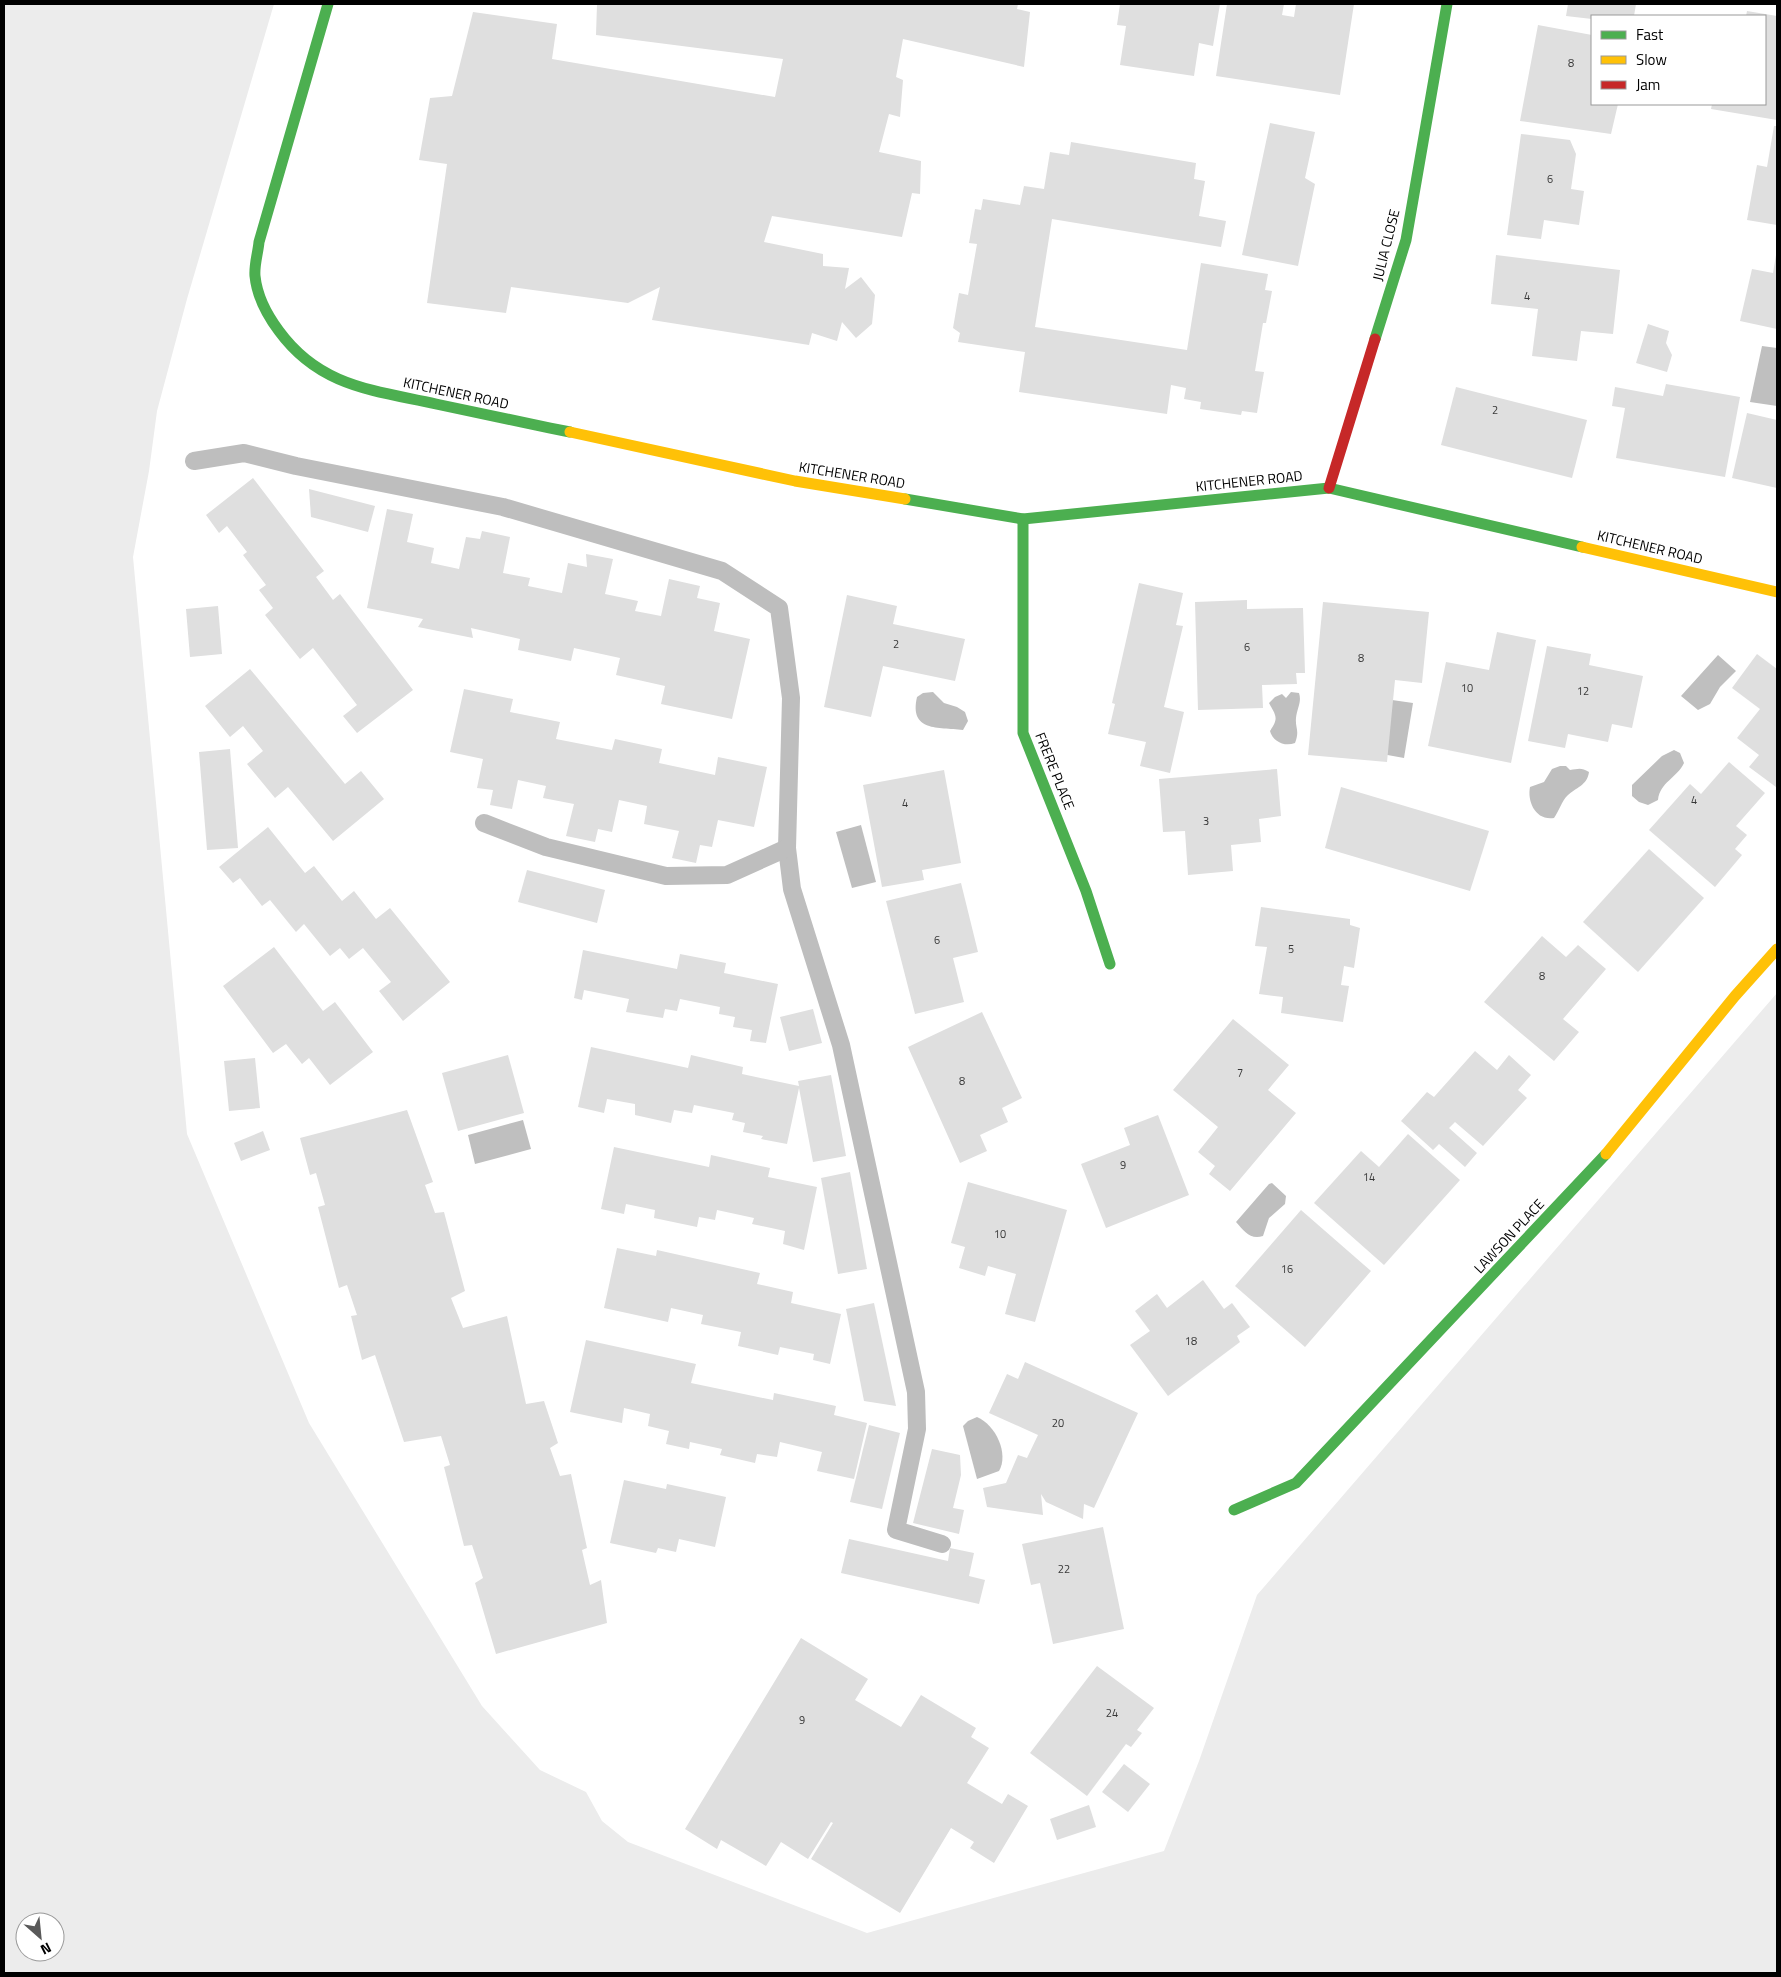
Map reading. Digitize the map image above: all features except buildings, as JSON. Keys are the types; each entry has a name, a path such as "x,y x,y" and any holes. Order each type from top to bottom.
{"street":[{"name":"KITCHENER ROAD","path":"328,4 259,242 255,276 266,312 278,331 302,359 340,381 401,396 795,481 1023,519 1329,488 1777,592"},
{"name":"JULIA CLOSE","path":"1329,488 1406,240 1447,4"},
{"name":"FRERE PLACE","path":"1023,519 1023,733 1086,891 1110,964"},
{"name":"LAWSON PLACE","path":"1234,1510 1296,1483 1605,1155 1735,996 1777,949"}],"lane":[{"path":"194,461 244,452 296,466 503,507 722,571 779,608 791,698 787,848 792,889 841,1045 916,1392 917,1429 896,1530 942,1544"},
{"path":"484,823 546,847 666,876 727,876 787,848"}],"shaded area":[{"path":"4,4 274,4 187,299 157,411 149,471 133,557 187,1134 309,1423 482,1706 540,1770 586,1792 602,1821 628,1842 867,1933 1164,1851 1199,1761 1257,1595 1777,993 1777,1973 4,1973"},
{"path":"1762,346 1777,348 1777,406 1750,402"},
{"path":"1718,655 1736,671 1720,687 1710,704 1698,710 1681,696"},
{"path":"933,692 944,703 965,712 968,721 963,730 928,726 921,722 917,716 917,697 923,693"},
{"path":"1291,692 1299,693 1300,699 1296,718 1296,739 1295,743 1283,744 1274,738 1270,731 1276,717 1269,703 1275,697 1282,694 1286,698"},
{"path":"1392,700 1413,703 1404,758 1382,754"},
{"path":"1674,750 1680,753 1684,763 1681,768 1665,784 1658,800 1648,805 1639,802 1632,796 1632,785 1662,756"},
{"path":"1566,766 1570,770 1582,769 1589,772 1588,777 1584,783 1565,798 1554,818 1542,817 1534,809 1530,799 1530,787 1544,782 1552,769"},
{"path":"861,825 876,882 852,888 836,832"},
{"path":"523,1120 531,1149 475,1164 468,1135"},
{"path":"1272,1183 1286,1196 1285,1204 1269,1218 1263,1236 1251,1236 1236,1222 1269,1184"},
{"path":"977,1417 990,1426 995,1433 1001,1449 1002,1464 999,1471 977,1479 963,1426 968,1421"}],"traffic: fast":[{"path":"328,4 259,242 255,276 260,298 270,318 295,350 312,364 330,375 349,383 391,395 570,432"},
{"path":"1375,339 1406,240 1447,4"},
{"path":"905,499 1023,519 1329,488 1582,547"},
{"path":"1023,519 1023,733 1086,891 1110,964"},
{"path":"1234,1510 1296,1483 1606,1154"}],"traffic: slow":[{"path":"570,432 795,481 905,499"},
{"path":"1582,547 1777,592"},
{"path":"1606,1154 1735,996 1777,949"}],"traffic: jam":[{"path":"1329,488 1375,339"}]}
